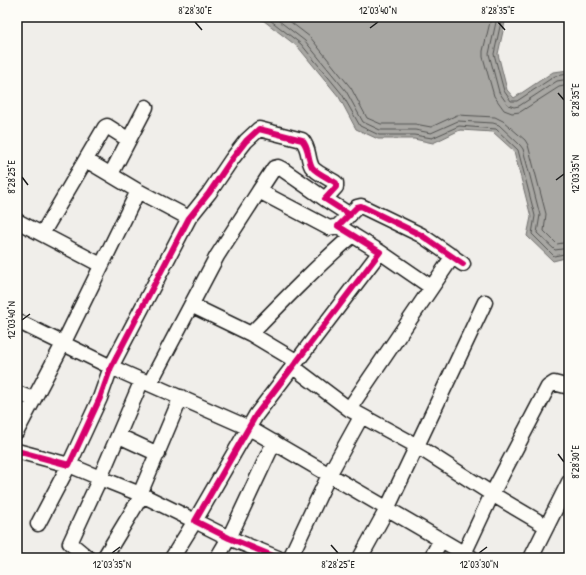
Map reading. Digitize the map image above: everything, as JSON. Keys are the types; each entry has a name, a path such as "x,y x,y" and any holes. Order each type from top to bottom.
{"street":[{"path":"111,174 146,107"},
{"path":"42,234 106,126 129,140"},
{"path":"38,524 69,465 100,398 111,368 189,218 210,193 232,159 246,141 259,129 302,140 307,146 312,167 336,183 336,187 325,199"},
{"path":"86,160 138,191 189,218"},
{"path":"88,558 70,543 119,436 146,382 191,305 217,256 274,168 278,167 282,169 350,216"},
{"path":"17,431 63,344 138,191"},
{"path":"259,191 329,228 338,226 350,216 357,207 361,206 420,235 458,260 431,287 349,409"},
{"path":"17,221 101,265"},
{"path":"338,226 380,252 431,287"},
{"path":"251,334 329,255 353,235"},
{"path":"172,558 256,415 380,252"},
{"path":"360,558 387,509 485,302"},
{"path":"191,305 251,334 294,364 349,409 417,446 492,494 546,526"},
{"path":"17,321 111,368 181,397 248,428 466,556 492,494 548,388 554,383 569,387"},
{"path":"17,393 33,399"},
{"path":"104,558 141,494 181,397"},
{"path":"290,558 329,475 362,417"},
{"path":"119,436 158,454"},
{"path":"218,558 229,538 274,442"},
{"path":"17,451 69,465 141,494 229,538 278,558"},
{"path":"531,558 569,482"},
{"path":"431,558 441,540"}],"water":[{"path":"259,17 504,17 505,22 498,54 507,90 514,98 553,72 569,70 569,257 553,261 527,236 531,217 514,151 493,132 460,130 433,143 414,139 378,139 356,129 339,97 298,47"}],"cycle path":[{"path":"17,451 69,465 100,398 111,367 189,218 209,193 246,141 259,129 302,140 305,143 312,167 336,183 336,187 325,199 350,215"},
{"path":"278,558 229,538 195,521 256,415 380,252 338,226 357,207 361,206 421,235 463,264"}]}
